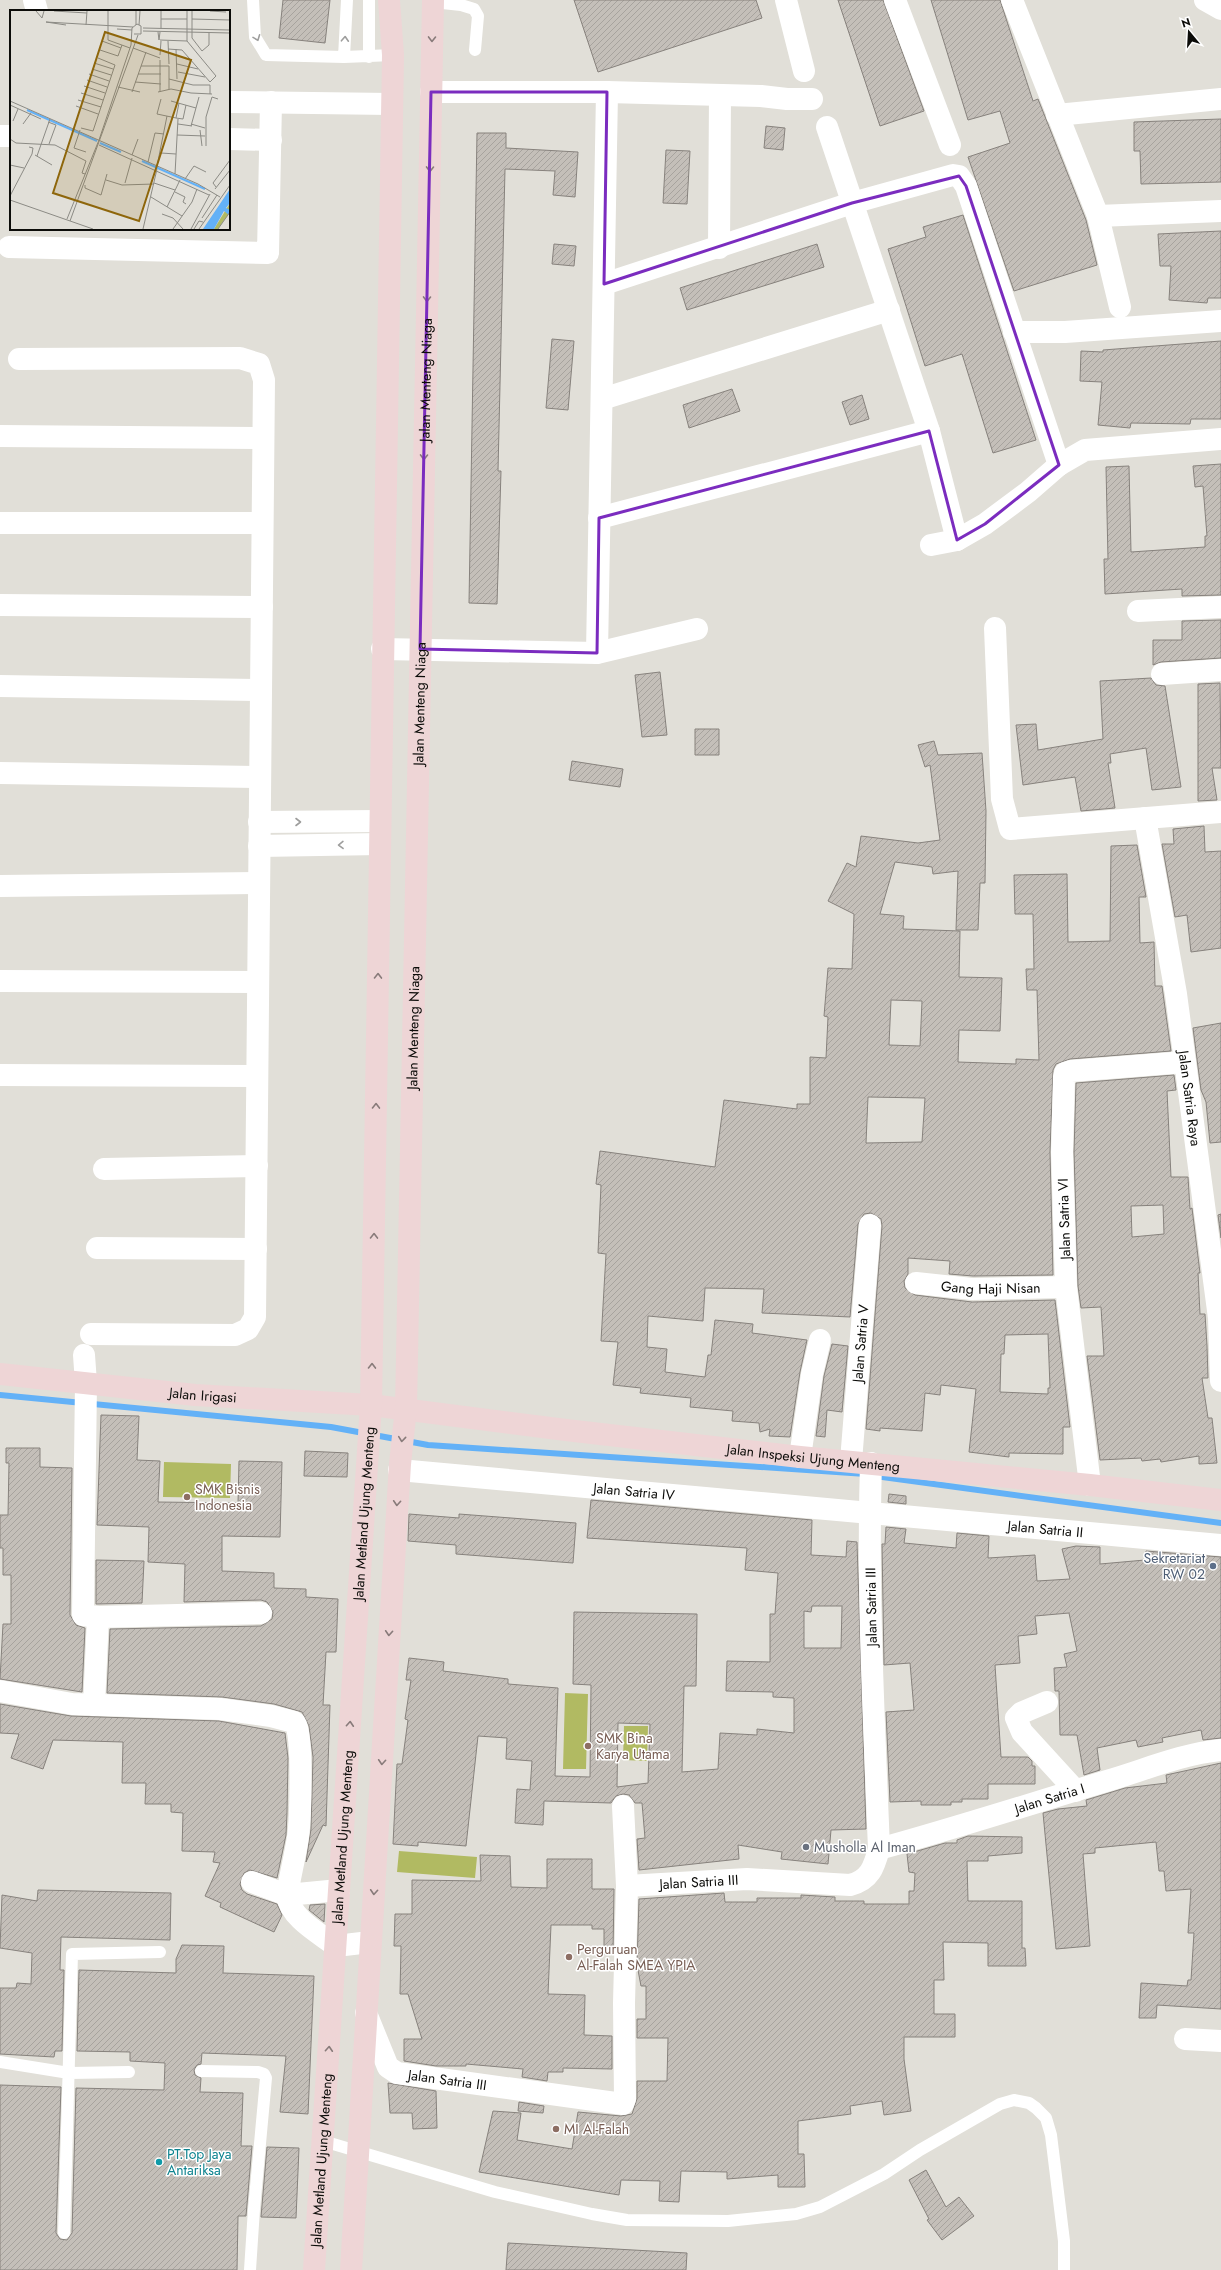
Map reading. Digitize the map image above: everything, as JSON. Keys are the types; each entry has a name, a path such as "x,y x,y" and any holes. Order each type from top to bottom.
{"street":[{"path":"34,0 37,10"},
{"path":"371,1407 392,55 389,0"},
{"path":"786,0 804,71"},
{"path":"895,0 950,145"},
{"path":"1012,0 1098,216 1120,307"},
{"name":"Jalan Menteng Niaga","path":"405,1411 433,1"},
{"path":"431,92 607,92 812,99"},
{"path":"597,653 607,92"},
{"path":"719,248 720,95"},
{"path":"1057,115 1221,99"},
{"path":"230,102 391,104"},
{"path":"10,247 268,253 271,102"},
{"path":"827,128 890,310 929,431 957,540"},
{"path":"230,140 271,140"},
{"path":"604,284 719,248 852,203 953,175 959,176 966,186 1059,465"},
{"path":"1098,216 1221,211"},
{"path":"602,399 890,310"},
{"path":"1014,332 1065,332 1221,321"},
{"path":"19,359 240,358 259,364 264,380 255,1317 248,1329 235,1335 91,1334"},
{"path":"599,518 929,431"},
{"path":"0,436 263,438"},
{"path":"931,545 957,540 985,524 1028,492 1059,465 1085,450 1221,439"},
{"path":"0,523 262,524"},
{"path":"0,605 262,608"},
{"path":"1138,611 1221,607"},
{"path":"995,628 1002,799 1010,830 1221,812"},
{"path":"382,649 597,653 698,629"},
{"path":"1162,674 1221,670"},
{"path":"0,686 261,690"},
{"path":"0,774 260,777"},
{"name":"Jalan Satria Raya","path":"1145,818 1176,994 1220,1318 1221,1381"},
{"path":"259,822 380,821"},
{"path":"260,846 380,844"},
{"path":"0,886 259,883"},
{"path":"0,981 258,982"},
{"name":"Jalan Satria VI","path":"1090,1485 1066,1287 1062,1152 1064,1075 1071,1071 1185,1062"},
{"path":"0,1075 257,1076"},
{"path":"104,1169 256,1166"},
{"name":"Jalan Satria V","path":"864,1467 870,1225"},
{"path":"98,1248 256,1249"},
{"name":"Gang Haji Nisan","path":"916,1283 972,1289 1066,1287"},
{"path":"800,1457 812,1374 820,1340"},
{"path":"84,1355 86,1421 82,1613 85,1616 98,1617 261,1614"},
{"name":"Jalan Irigasi","path":"0,1374 86,1390 195,1394 371,1407 405,1411"},
{"name":"Jalan Metland Ujung Menteng","path":"314,2270 371,1407"},
{"path":"350,2270 400,1467 405,1411"},
{"name":"Jalan Inspeksi Ujung Menteng","path":"405,1411 800,1457 864,1467 1090,1485 1221,1500"},
{"name":"Jalan Satria IV","path":"400,1467 869,1508"},
{"name":"Jalan Satria III","path":"366,2013 388,2066 397,2073 623,2104 625,2099 624,2003 627,1886 746,1879 850,1885 860,1882 868,1877 879,1849 874,1765 869,1508 864,1467"},
{"name":"Jalan Satria II","path":"869,1508 1221,1546"},
{"path":"94,1705 98,1617"},
{"path":"0,1691 44,1700 94,1705 220,1710 270,1716 296,1724 299,1732 301,1799 298,1837 287,1895 288,1902 300,1918 336,1946 370,1942"},
{"path":"1047,1702 1021,1713 1016,1718 1016,1722 1022,1732 1076,1791"},
{"name":"Jalan Satria I","path":"879,1849 1076,1791 1167,1761 1221,1750"},
{"path":"623,1806 627,1886"},
{"path":"252,1882 287,1895 339,1890"},
{"path":"1185,2039 1221,2041"}],"lane":[{"path":"253,0 255,37 266,55 344,57 392,55"},
{"path":"344,57 347,0"},
{"path":"369,0 369,56"},
{"path":"433,1 460,5 474,9 478,16 475,50"},
{"path":"64,2233 72,1954 160,1952"},
{"path":"0,2062 69,2073 129,2072"},
{"path":"201,2071 258,2072 264,2074 266,2078 250,2270"},
{"path":"323,2141 495,2192 592,2214 627,2220 735,2221 796,2214 820,2207 884,2174 920,2150 1000,2104 1014,2100 1029,2103 1046,2118 1051,2135 1064,2241 1064,2270"}],"highlighted area":[{"path":"431,92 607,92 604,284 852,203 959,176 966,186 1059,465 985,524 957,540 929,431 599,518 597,653 420,649"}],"green space":[{"path":"164,1462 231,1464 230,1498 163,1497"},
{"path":"565,1693 588,1694 586,1769 563,1769"},
{"path":"624,1726 648,1726 647,1761 623,1760"},
{"path":"399,1851 477,1857 475,1878 397,1872"}],"building":[{"path":"283,0 330,0 325,43 279,38"},
{"path":"574,0 756,0 762,18 598,72"},
{"path":"838,0 883,0 924,111 880,126"},
{"path":"931,0 1000,0 1033,101 1038,99 1086,220 1097,265 1014,291 968,157 1010,143 1000,111 968,120"},
{"path":"1221,119 1221,182 1141,184 1140,151 1134,151 1134,122"},
{"path":"766,126 785,128 783,150 764,148"},
{"path":"477,133 506,133 506,148 578,152 575,197 553,195 555,171 505,169 498,471 501,471 497,604 469,603"},
{"path":"666,150 690,151 687,204 663,203"},
{"path":"963,215 1036,440 993,453 962,354 925,366 888,249 926,237 923,227"},
{"path":"1221,231 1221,298 1208,298 1207,303 1169,300 1171,266 1160,266 1158,234"},
{"path":"554,244 576,246 574,266 552,264"},
{"path":"817,244 824,267 687,310 680,288"},
{"path":"552,339 574,341 568,410 546,408"},
{"path":"1221,341 1221,419 1191,419 1190,424 1131,423 1130,428 1098,425 1102,382 1080,381 1081,351 1103,352 1103,350"},
{"path":"732,389 740,411 689,428 683,405"},
{"path":"862,395 869,419 850,425 842,402"},
{"path":"1221,464 1221,595 1182,596 1182,589 1105,594 1104,559 1108,559 1106,467 1129,466 1131,552 1205,547 1205,536 1207,536 1203,486 1195,487 1193,466"},
{"path":"1221,620 1221,658 1161,662 1153,665 1153,640 1182,640 1182,621"},
{"path":"660,672 667,735 642,737 635,675"},
{"path":"1151,678 1156,685 1165,686 1181,787 1152,790 1146,748 1110,754 1111,763 1108,763 1115,808 1081,811 1075,777 1023,785 1016,725 1036,724 1038,750 1103,739 1100,681"},
{"path":"1220,683 1221,768 1212,768 1217,800 1198,801 1198,684"},
{"path":"695,729 719,729 719,755 695,755"},
{"path":"934,741 938,755 982,753 986,811 985,883 980,883 978,930 956,930 958,871 933,874 932,867 895,862 880,914 904,916 903,929 960,931 959,977 1002,978 1000,1031 959,1030 958,1062 1016,1064 1016,1059 1039,1060 1037,990 1027,990 1026,969 1034,969 1033,914 1015,914 1014,875 1067,874 1068,942 1110,941 1111,846 1137,845 1146,897 1139,897 1140,943 1154,942 1155,986 1162,986 1171,1051 1070,1059 1056,1064 1053,1070 1050,1152 1053,1275 973,1276 949,1274 950,1261 908,1258 908,1274 904,1281 905,1288 915,1295 972,1302 1055,1300 1070,1427 1063,1427 1063,1454 1009,1453 1009,1457 969,1452 976,1389 941,1385 940,1395 925,1393 922,1431 880,1428 880,1431 866,1429 882,1226 881,1219 871,1213 864,1214 858,1224 850,1317 762,1313 764,1289 705,1288 703,1321 648,1316 647,1347 667,1349 665,1372 705,1377 708,1355 711,1355 715,1320 753,1324 752,1333 807,1340 800,1372 790,1437 769,1436 770,1429 760,1432 759,1423 732,1421 733,1411 690,1407 691,1398 640,1393 641,1388 613,1385 618,1342 601,1341 606,1254 598,1253 601,1185 596,1184 600,1151 715,1167 724,1100 797,1109 797,1104 810,1104 810,1057 826,1058 828,1017 824,1016 828,968 852,969 854,914 828,901 847,863 856,867 861,836 918,843 940,840 930,765 925,767 918,745","holes":["891,1000 922,1001 920,1046 889,1045","868,1097 925,1098 922,1142 866,1143","1048,1334 1050,1388 1048,1388 1048,1394 1000,1392 1001,1354 1004,1354 1005,1335"]},
{"path":"572,761 623,769 620,787 569,780"},
{"path":"1204,826 1205,852 1221,851 1221,948 1191,952 1187,915 1175,917 1162,844 1174,844 1173,829"},
{"path":"1221,1023 1221,1142 1210,1143 1206,1102 1201,1090 1193,1028"},
{"path":"1174,1075 1176,1090 1167,1091 1171,1177 1188,1177 1190,1209 1192,1208 1200,1273 1198,1273 1200,1314 1205,1314 1208,1378 1202,1378 1208,1418 1212,1418 1217,1463 1199,1464 1199,1456 1161,1462 1160,1459 1142,1461 1141,1458 1100,1460 1087,1356 1104,1356 1101,1307 1081,1308 1078,1286 1074,1152 1076,1083","holes":["1163,1205 1164,1234 1132,1237 1131,1206"]},
{"path":"1221,1214 1221,1238 1218,1215"},
{"path":"832,1344 848,1346 842,1412 827,1410 825,1437 816,1436 824,1376"},
{"path":"101,1415 139,1416 137,1460 160,1461 158,1502 238,1503 239,1461 282,1462 280,1537 222,1536 222,1571 274,1573 274,1588 306,1589 306,1597 338,1599 336,1652 326,1652 323,1705 330,1705 326,1826 323,1825 306,1862 311,1829 313,1757 309,1726 302,1712 274,1704 222,1697 107,1693 110,1629 261,1626 272,1619 273,1612 267,1602 261,1600 184,1602 185,1564 148,1562 149,1527 97,1525"},
{"path":"6,1448 40,1448 40,1467 72,1468 70,1615 76,1625 85,1628 82,1692 0,1679 3,1624 11,1624 11,1575 3,1575 3,1548 0,1548 0,1515 8,1515 9,1463 6,1463"},
{"path":"305,1451 348,1453 347,1477 304,1476"},
{"path":"889,1494 906,1496 906,1504 888,1502"},
{"path":"591,1500 812,1520 811,1555 846,1557 847,1541 857,1542 866,1829 831,1830 828,1864 781,1859 782,1852 738,1845 739,1859 639,1870 637,1839 645,1838 642,1803 635,1803 629,1795 623,1794 616,1796 611,1803 544,1801 543,1825 515,1823 517,1789 530,1790 532,1761 506,1759 507,1738 478,1736 466,1846 418,1842 418,1846 393,1844 397,1764 402,1764 408,1720 405,1719 411,1680 406,1680 409,1658 444,1662 443,1671 508,1679 508,1684 558,1688 555,1776 590,1777 591,1685 573,1684 574,1612 697,1614 696,1686 684,1686 682,1772 718,1769 720,1733 757,1735 757,1729 794,1733 794,1698 773,1697 773,1692 726,1691 727,1661 770,1662 770,1614 775,1614 778,1573 745,1570 747,1548 587,1538","holes":["812,1606 842,1606 841,1648 804,1648 804,1611 811,1612","618,1723 650,1724 648,1783 617,1787"]},
{"path":"409,1514 459,1518 459,1514 576,1523 573,1563 456,1554 456,1545 408,1541"},
{"path":"886,1527 906,1529 904,1543 956,1548 957,1533 989,1536 988,1558 1035,1555 1037,1581 1070,1579 1062,1549 1076,1546 1100,1547 1100,1564 1145,1560 1146,1551 1221,1557 1221,1738 1203,1740 1201,1730 1162,1738 1163,1742 1138,1747 1136,1740 1097,1748 1100,1770 1084,1775 1077,1735 1060,1735 1059,1691 1055,1691 1054,1668 1067,1667 1064,1654 1077,1651 1069,1613 1035,1616 1037,1634 1018,1636 1020,1663 995,1665 1001,1757 1028,1757 1032,1761 1032,1766 1035,1766 1035,1784 988,1784 988,1799 962,1799 962,1802 951,1802 951,1805 921,1805 921,1801 890,1802 886,1712 914,1710 910,1663 884,1665 882,1544 885,1544"},
{"path":"96,1560 144,1561 142,1603 96,1604"},
{"path":"0,1704 71,1716 219,1721 285,1733 288,1758 286,1835 277,1878 250,1870 244,1873 240,1884 242,1890 247,1894 277,1904 282,1915 274,1932 220,1907 221,1903 205,1896 220,1863 213,1862 215,1852 182,1851 183,1813 171,1812 171,1804 145,1804 146,1783 122,1783 123,1742 53,1740 43,1769 11,1758 19,1734 0,1733"},
{"path":"1221,1763 1221,2009 1157,2005 1156,2018 1139,2018 1141,1983 1187,1986 1188,1980 1191,1980 1194,1933 1188,1933 1191,1889 1166,1891 1164,1871 1159,1871 1156,1842 1095,1848 1095,1853 1083,1854 1090,1946 1056,1949 1043,1813 1058,1809 1087,1806 1086,1800 1125,1788 1167,1783 1166,1775"},
{"path":"968,1836 1022,1837 1022,1853 988,1856 988,1861 967,1861 968,1901 1022,1901 1022,1948 1025,1948 1026,1966 988,1966 988,1943 943,1942 944,1980 934,1980 934,2014 955,2014 955,2037 904,2037 904,2059 911,2111 884,2115 882,2101 850,2106 851,2114 798,2121 798,2154 804,2154 805,2187 778,2187 778,2175 727,2179 727,2172 681,2171 679,2202 659,2201 660,2181 621,2180 619,2195 479,2172 493,2111 521,2113 517,2140 572,2149 578,2112 621,2116 632,2114 637,2099 637,2081 667,2081 668,2038 637,2038 637,2019 646,2019 646,1986 641,1986 637,1965 639,1899 724,1893 725,1902 757,1902 757,1898 801,1898 801,1895 835,1897 835,1901 864,1901 864,1904 909,1904 909,1891 914,1891 915,1873 909,1872 907,1854 945,1843 957,1843 957,1840"},
{"path":"480,1855 510,1856 511,1887 547,1888 547,1859 592,1859 592,1889 614,1889 613,1954 604,1954 604,1929 592,1929 592,1925 551,1925 548,1994 585,1995 584,2035 612,2036 612,2069 563,2068 563,2072 548,2072 547,2081 522,2077 523,2069 466,2064 466,2066 436,2066 404,2061 404,2039 422,2039 408,1994 400,1994 401,1946 394,1946 395,1914 412,1914 412,1880 481,1881"},
{"path":"38,1890 171,1893 170,1940 61,1937 60,1970 64,1970 62,2051 55,2051 54,2057 0,2054 0,1988 16,1988 17,1983 31,1984 32,1953 0,1948 2,1895 37,1901"},
{"path":"325,1904 324,1922 309,1910 310,1905"},
{"name":"PT.Top Jaya Antariksa","path":"182,1945 224,1946 223,1973 314,1976 308,2114 280,2112 286,2056 202,2053 201,2064 197,2065 194,2070 195,2075 201,2078 200,2092 243,2093 241,2146 252,2146 246,2216 238,2216 237,2270 0,2270 0,2085 61,2087 56,2233 60,2239 67,2240 72,2233 76,2088 164,2090 165,2063 130,2061 130,2052 77,2051 79,1970 176,1973 176,1959"},
{"path":"388,2083 436,2091 437,2128 413,2129 412,2113 390,2113"},
{"path":"519,2102 544,2106 543,2113 518,2111"},
{"path":"267,2147 299,2148 296,2218 261,2217"},
{"path":"926,2170 946,2207 959,2197 974,2216 942,2240 927,2220 929,2219 909,2180"},
{"path":"508,2243 687,2253 686,2270 506,2270"}],"waterway":[{"path":"0,1395 331,1427 428,1445 866,1474"},
{"path":"875,1476 1221,1523"}],"place":[{"name":"SMK Bisnis Indonesia","path":"187,1497"},
{"name":"Sekretariat RW 02","path":"1213,1566"},
{"name":"SMK Bina Karya Utama","path":"588,1746"},
{"name":"Musholla Al Iman","path":"806,1847"},
{"name":"Perguruan Al-Falah SMEA YPIA","path":"569,1957"},
{"name":"MI Al-Falah","path":"556,2129"},
{"name":"PT.Top Jaya Antariksa","path":"159,2162"}]}
